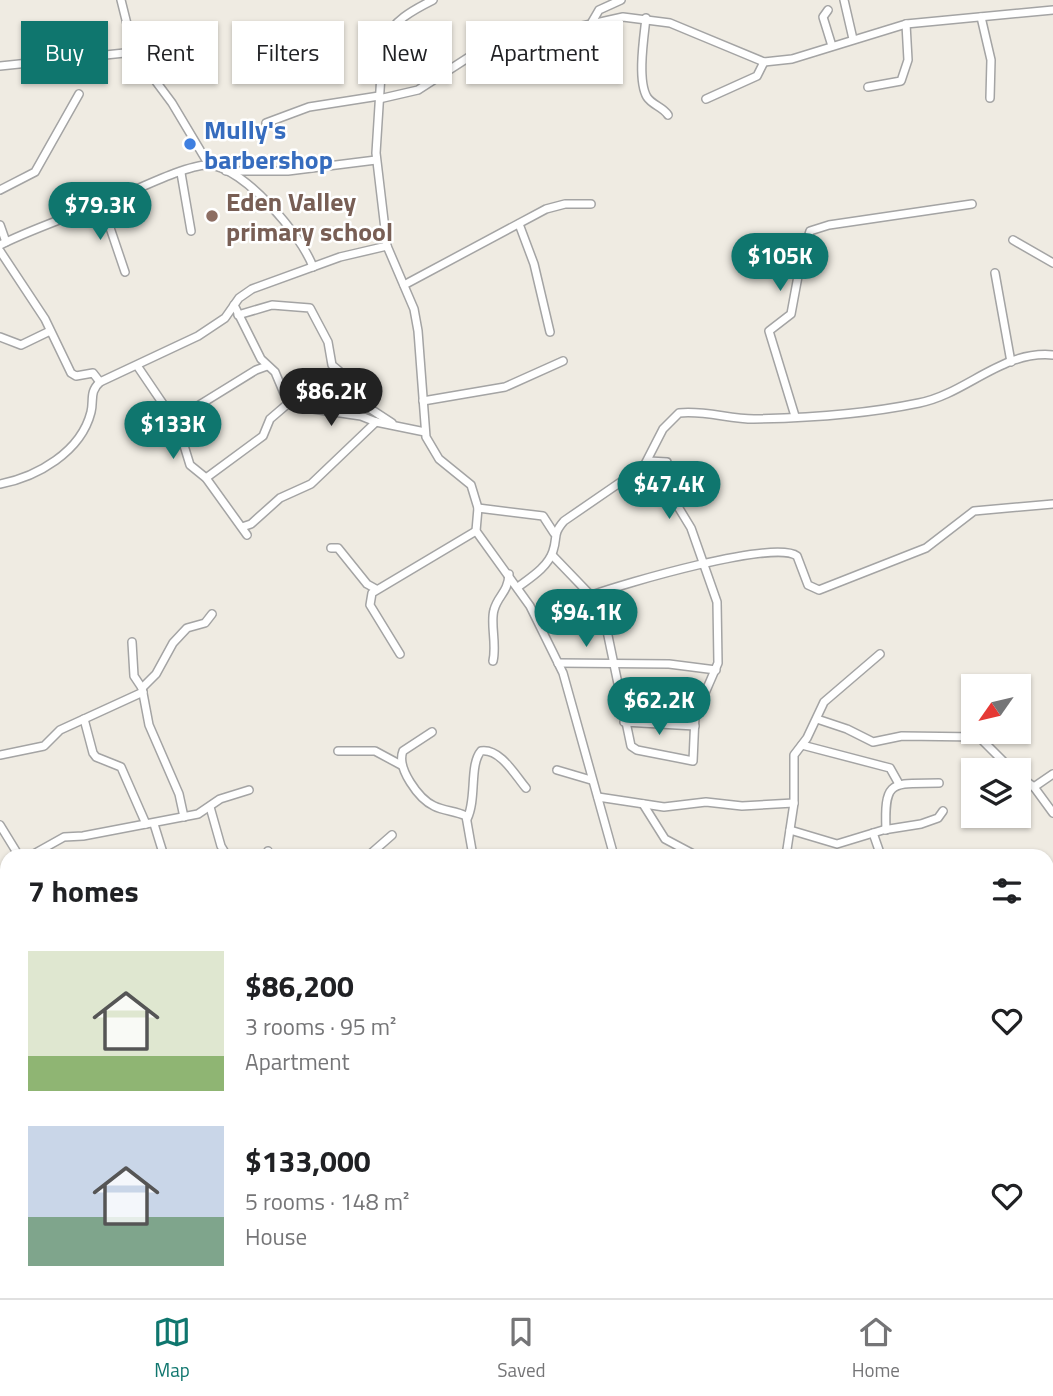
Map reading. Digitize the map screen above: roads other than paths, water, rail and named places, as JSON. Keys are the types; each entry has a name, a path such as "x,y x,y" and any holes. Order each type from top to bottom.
{"street":[{"path":"121,0 126,21"},
{"path":"433,0 405,16 386,36 380,54 376,160 387,246 404,285 418,331 425,432 439,460 471,485 478,508 476,531 509,573 558,663 577,718 612,849"},
{"path":"593,21 599,10 621,0"},
{"path":"844,0 853,39"},
{"path":"828,10 823,17 832,46"},
{"path":"598,21 623,17 646,18 688,30 764,62 784,61 906,24 1053,10"},
{"path":"981,17 991,60 990,98"},
{"path":"646,18 642,60 646,92 648,98 668,115"},
{"path":"868,87 901,81 908,60 906,24"},
{"path":"0,66 122,53"},
{"path":"266,123 309,107 418,90 466,59"},
{"path":"706,99 757,76 764,62"},
{"path":"158,84 209,165"},
{"path":"0,190 35,172 79,94"},
{"path":"225,171 288,171 376,160"},
{"path":"0,226 3,243 181,173 209,165 225,171 280,213 299,238 313,267"},
{"path":"181,173 191,231"},
{"path":"102,204 125,272"},
{"path":"404,285 546,209 565,204 592,204"},
{"path":"795,415 769,331 791,314 801,260 810,231 829,225 972,204"},
{"path":"519,225 534,264 550,332"},
{"path":"1013,240 1053,263"},
{"path":"0,484 41,470 69,447 91,414 92,392 100,382 116,373 138,367 198,336 225,318 234,305 252,289 313,267 387,246"},
{"path":"0,251 50,331 71,373 76,376 93,373 100,382"},
{"path":"995,273 1011,362"},
{"path":"234,305 261,359 275,372 282,393 291,401 313,409 361,416 376,422 425,432"},
{"path":"238,315 272,305 310,308 328,342 332,365 351,381 363,404 393,424"},
{"path":"0,337 20,345 50,331"},
{"path":"517,587 536,573 552,555 554,533 564,521 649,461 663,429 679,413 751,419 860,412 920,403 954,393 986,370 1011,362 1053,355"},
{"path":"256,370 261,359"},
{"path":"423,401 505,387 563,361"},
{"path":"178,426 188,412 267,366"},
{"path":"138,367 178,426 187,459 206,478 247,535"},
{"path":"206,478 263,436 270,419 291,401"},
{"path":"242,527 251,524 280,498 311,484 376,422"},
{"path":"552,555 602,607 619,677 627,739 637,750 689,762 695,757 696,712 716,670 719,657 717,602 691,528 677,505 667,462 649,461"},
{"path":"592,595 656,574 765,553 792,552 797,556 808,585 819,590 926,548 974,511 1053,504"},
{"path":"478,508 543,516 554,533"},
{"path":"400,654 370,605 369,598 376,589 476,531"},
{"path":"331,548 338,548 367,584 376,589"},
{"path":"493,661 496,640 493,612 506,592 509,573"},
{"path":"0,755 44,746 60,730 142,690 156,674 176,640 189,627 205,623 212,614"},
{"path":"132,642 134,676 142,690 149,725 179,794 184,817"},
{"path":"787,849 793,803 792,761 824,702 880,654"},
{"path":"558,663 669,664 716,670"},
{"path":"84,719 93,752 96,757 121,767 161,849"},
{"path":"817,719 847,729 873,742 902,736 979,737 1000,758"},
{"path":"624,722 695,726"},
{"path":"402,765 403,751 432,732"},
{"path":"802,745 890,768 899,784"},
{"path":"472,849 467,819 473,800 476,759 481,751 491,750 526,788"},
{"path":"338,751 375,751 402,765 429,804 467,819"},
{"path":"558,771 592,780"},
{"path":"1034,787 1053,774"},
{"path":"886,830 886,797 891,789 899,784 939,783"},
{"path":"1031,785 1053,813"},
{"path":"43,849 64,837 184,817 210,807 220,799 249,790"},
{"path":"598,797 664,807 706,802 742,806 793,803"},
{"path":"643,804 665,839 684,849"},
{"path":"210,807 224,849"},
{"path":"790,830 828,844 921,824 938,818 943,811"},
{"path":"0,825 8,833 16,849"},
{"path":"873,833 879,849"},
{"path":"376,849 392,835"}],"place":[{"name":"Mully's barbershop","path":"190,144"},
{"name":"Eden Valley primary school","path":"212,216"}]}
